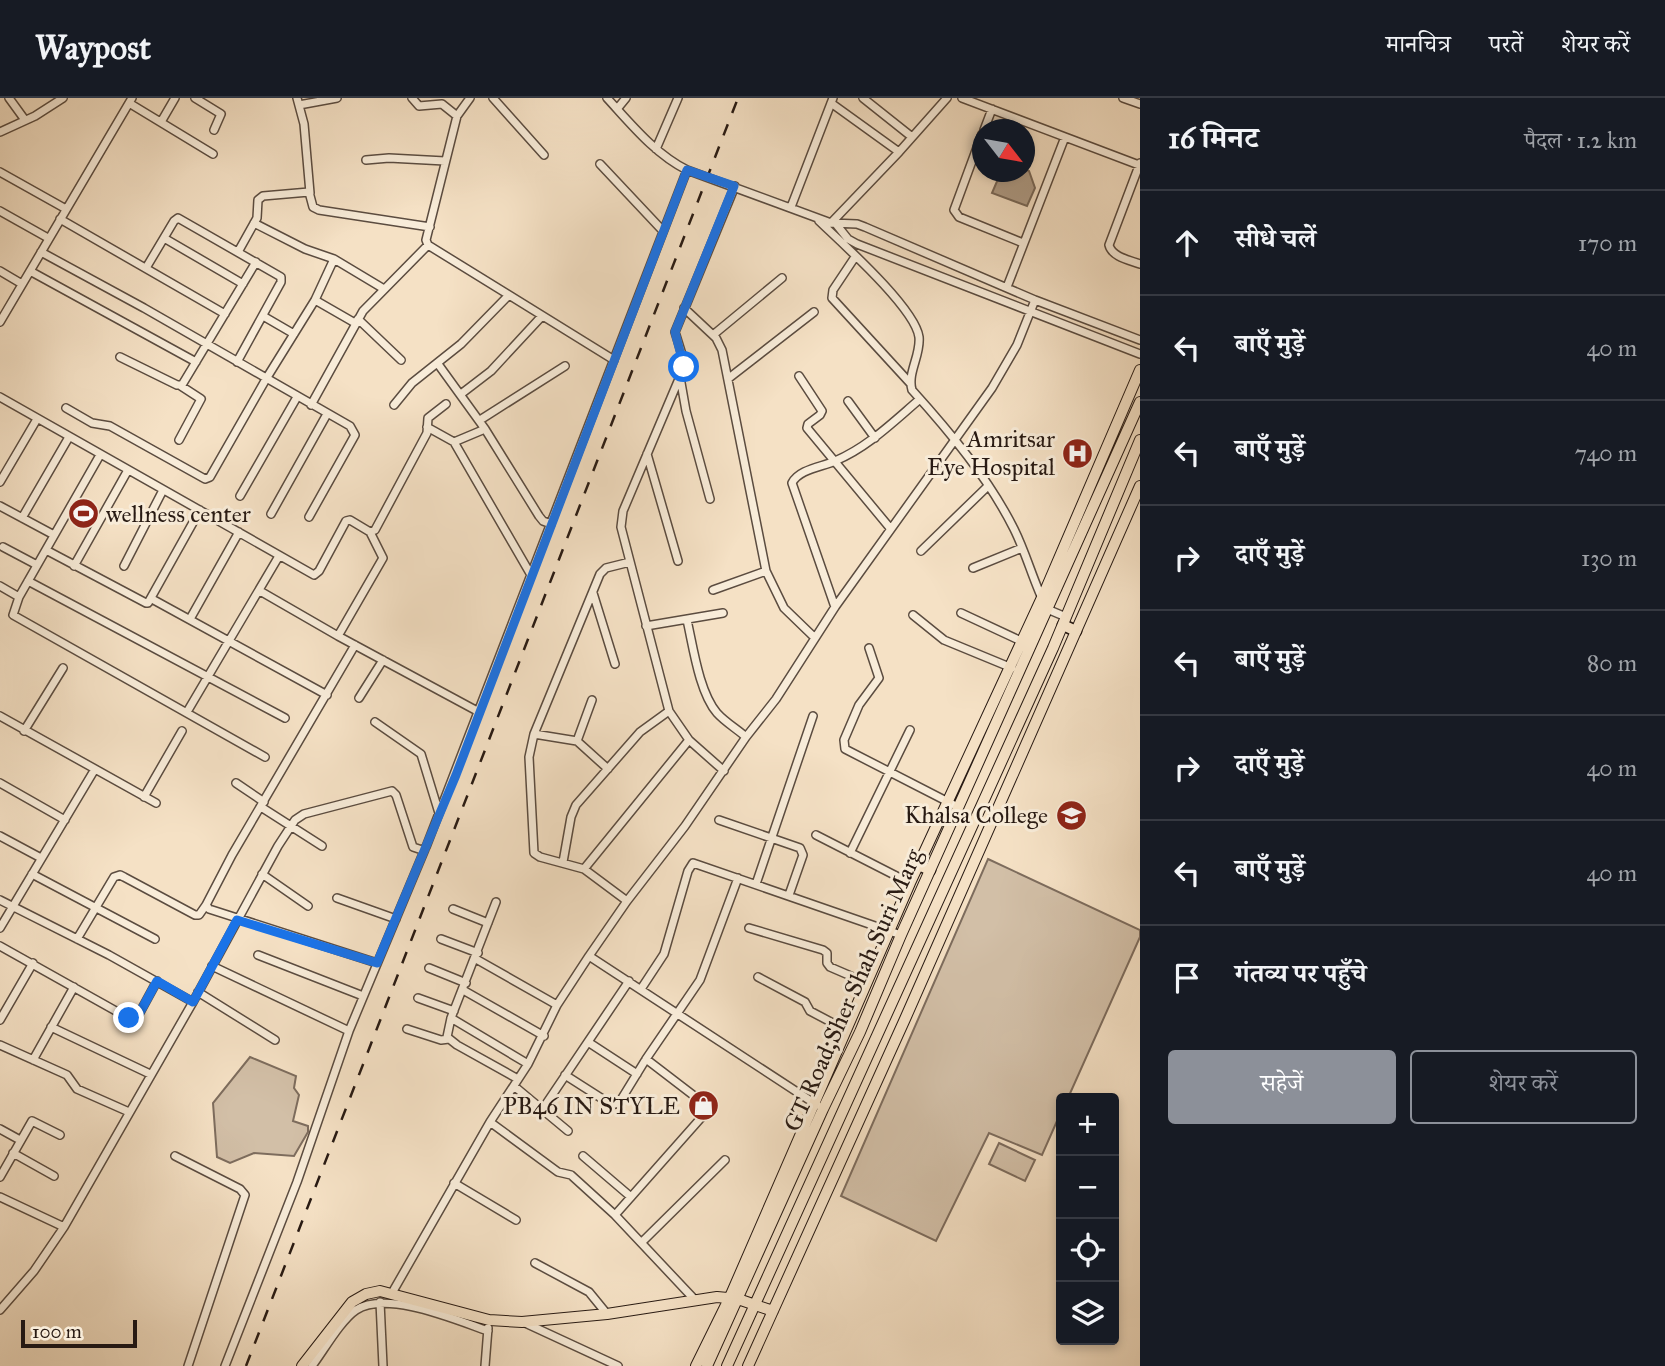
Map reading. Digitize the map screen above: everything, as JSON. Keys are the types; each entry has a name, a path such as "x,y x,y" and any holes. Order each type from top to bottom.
{"highway":[{"path":"1065,621 1076,631"},
{"path":"918,865 930,870"}],"main road":[{"path":"707,1366 889,931 947,802 1014,669 1021,641 1140,370"},
{"name":"GT Road;Sher Shah Suri Marg","path":"818,1106 870,1010 1014,669 1046,609 1140,402"},
{"name":"GT Road;Sher Shah Suri Marg","path":"727,1366 1065,621 1140,439"},
{"path":"748,1366 1140,486"},
{"path":"302,1366 352,1302 366,1294 380,1291 489,1320 522,1322 607,1314 695,1300 734,1298 773,1311"},
{"path":"696,1366 734,1298"}],"street":[{"path":"9,98 25,120"},
{"path":"0,132 64,98"},
{"path":"160,122 175,98"},
{"path":"195,98 221,114 214,130"},
{"path":"209,107 214,98"},
{"path":"337,98 298,102 313,207 318,210 430,227"},
{"path":"412,98 416,104 422,106 442,104 457,116"},
{"path":"493,98 544,155"},
{"path":"607,98 656,149 687,170 816,218 865,227 1035,300 1140,340"},
{"path":"617,109 626,98"},
{"path":"656,149 678,98"},
{"path":"863,98 912,137"},
{"path":"833,223 947,98"},
{"path":"962,98 978,101 992,109 1140,164 1109,245 1115,254 1140,264"},
{"path":"1123,98 1140,104"},
{"path":"467,99 457,116 426,240 428,245 614,360"},
{"path":"0,322 131,101 213,154"},
{"path":"791,207 832,101 899,152"},
{"path":"988,119 992,109"},
{"path":"1007,287 1065,137"},
{"path":"366,160 389,158 445,161"},
{"path":"972,162 954,210 959,217 1023,243"},
{"path":"600,164 663,231"},
{"path":"225,1366 297,1182 349,1031 439,814 687,170"},
{"path":"0,172 66,209"},
{"path":"724,771 689,740 670,711 621,521 680,377 684,361 674,335 734,186"},
{"path":"238,252 258,214 261,197 310,193"},
{"path":"0,211 48,238"},
{"path":"146,268 178,218 279,275 281,279 237,362"},
{"path":"816,218 906,311 917,328 918,351 910,383"},
{"path":"60,219 225,314"},
{"path":"254,223 305,249 329,255 384,289"},
{"path":"833,223 848,239 857,244 1140,354"},
{"path":"164,238 243,284"},
{"path":"311,405 357,321 384,289 428,245"},
{"path":"41,252 350,426 355,435 309,517"},
{"path":"855,257 833,290 832,298 910,383 912,390 988,486 1014,528 1046,609 1065,621"},
{"path":"66,408 92,423 110,426 207,479 315,300 334,259"},
{"path":"181,386 256,262"},
{"path":"0,271 22,284"},
{"path":"30,271 196,362"},
{"path":"713,335 782,278"},
{"path":"394,405 412,383 461,344 508,296"},
{"path":"315,300 357,321 401,360"},
{"path":"392,1293 489,1122 528,1064 557,1005 627,901 685,826 746,737 776,699 835,607 992,388 1017,345 1035,300"},
{"path":"684,309 713,335 722,350 766,571 784,608 815,638"},
{"path":"729,378 814,312"},
{"path":"263,316 294,334"},
{"path":"461,394 491,371 542,316"},
{"path":"120,357 181,386 201,399 179,440"},
{"path":"438,364 480,420 539,516 551,524"},
{"path":"480,420 565,366"},
{"path":"799,376 822,411 807,428 890,528"},
{"path":"680,377 686,411 710,499"},
{"path":"240,496 297,397"},
{"path":"835,607 792,483 800,474 836,461 875,438 920,399"},
{"path":"1,400 314,575 319,571 346,521 350,520 370,532 383,558 338,636"},
{"path":"848,401 875,438"},
{"path":"370,532 374,531 427,433 428,418 446,404"},
{"path":"271,514 327,414"},
{"path":"0,482 37,419"},
{"path":"428,427 454,442 531,575"},
{"path":"454,442 485,429"},
{"path":"22,518 69,437"},
{"path":"647,453 678,561"},
{"path":"100,455 12,613 265,757"},
{"path":"74,566 128,470"},
{"path":"921,551 988,486"},
{"path":"124,566 163,490"},
{"path":"0,506 54,535"},
{"path":"46,550 146,603 152,599 200,510"},
{"path":"190,619 239,532"},
{"path":"3,547 37,565"},
{"path":"973,568 1022,548"},
{"path":"187,712 279,556"},
{"path":"627,901 584,869 534,853 529,757 534,734 602,571 631,562"},
{"path":"713,590 766,571"},
{"path":"29,581 285,718"},
{"path":"0,586 19,597"},
{"path":"260,591 479,712"},
{"path":"593,592 615,664"},
{"path":"152,599 327,695"},
{"path":"646,626 723,613"},
{"path":"961,613 1021,641"},
{"path":"913,615 944,640 1014,669"},
{"path":"687,620 699,672 712,706 724,720 746,737"},
{"path":"77,939 117,875 199,915 355,645"},
{"path":"869,648 879,678 859,705 844,747 849,753 958,807"},
{"path":"359,698 383,660"},
{"path":"24,731 62,668"},
{"path":"576,741 592,700"},
{"path":"563,862 572,811 640,732 670,711"},
{"path":"0,716 156,803"},
{"path":"756,884 813,716"},
{"path":"375,722 421,754 439,814"},
{"path":"850,853 910,730"},
{"path":"144,797 182,731"},
{"path":"534,734 576,741 608,769"},
{"path":"584,869 689,740"},
{"path":"0,928 95,769"},
{"path":"0,783 65,820"},
{"path":"236,783 291,827 322,846"},
{"path":"0,1310 34,1270 64,1227 193,1002 262,873 300,816 392,791 396,794 413,847 425,849"},
{"path":"719,820 797,846 802,851 789,895"},
{"path":"816,835 910,883"},
{"path":"0,836 41,858"},
{"path":"641,989 664,954 690,866 698,863 901,935"},
{"path":"262,873 308,906"},
{"path":"32,874 155,939"},
{"path":"565,1075 615,1106 619,1103 700,981 738,878"},
{"path":"337,898 396,919"},
{"path":"0,900 193,1002"},
{"path":"496,902 447,1033 449,1039 516,1083 542,1110 568,1131"},
{"path":"206,905 209,909 237,920 377,963"},
{"path":"453,909 488,923"},
{"path":"749,928 823,950 827,953 830,967 867,982"},
{"path":"441,939 477,956 557,1005"},
{"path":"0,946 132,1020 138,1016 157,981"},
{"path":"258,955 363,996"},
{"path":"589,956 818,1106"},
{"path":"0,1020 33,963"},
{"path":"212,966 349,1031"},
{"path":"429,968 464,986 544,1036"},
{"path":"758,977 805,1002 810,1011 846,1030"},
{"path":"542,1110 629,981"},
{"path":"33,1060 74,987"},
{"path":"198,992 275,1040"},
{"path":"418,998 453,1015 528,1064"},
{"path":"51,1027 150,1074"},
{"path":"407,1029 441,1040 449,1039"},
{"path":"588,1042 637,1074"},
{"path":"0,1045 67,1074 77,1089 129,1112"},
{"path":"615,1215 708,1110 706,1105 646,1059"},
{"path":"0,1177 32,1121 60,1135"},
{"path":"489,1122 558,1172 571,1175 642,1242 695,1300"},
{"path":"0,1129 20,1140"},
{"path":"13,1153 54,1176"},
{"path":"176,1156 240,1189 245,1195 188,1366"},
{"path":"583,1156 631,1197"},
{"path":"642,1242 725,1160"},
{"path":"454,1183 516,1220"},
{"path":"0,1197 64,1227"},
{"path":"535,1263 589,1292 607,1314"},
{"path":"312,1366 354,1311 369,1303 380,1302 438,1314 488,1331"},
{"path":"380,1302 383,1366"},
{"path":"485,1366 489,1320"},
{"path":"522,1322 618,1366"}],"shaded area":[{"path":"997,182 1033,182 1035,188 1027,206 992,193"},
{"path":"988,859 1140,930 1140,937 1070,1093 1056,1093 1056,1123 1042,1155 989,1133 936,1241 841,1196"},
{"path":"250,1057 296,1076 294,1088 299,1095 293,1121 308,1126 308,1132 294,1156 254,1153 230,1163 217,1157 213,1103"},
{"path":"999,1143 1035,1160 1025,1181 989,1164"}],"railway":[{"path":"246,1366 738,98"}],"place":[{"name":"Amritsar Eye Hospital","path":"1078,453"},
{"name":"wellness center","path":"83,514"},
{"name":"Khalsa College","path":"1071,815"},
{"name":"PB46 IN STYLE","path":"703,1106"}],"route":[{"path":"129,1018 132,1020 138,1016 157,981 193,1002 237,920 377,963 456,775 687,170 734,186 675,332 674,337 684,367"}]}
